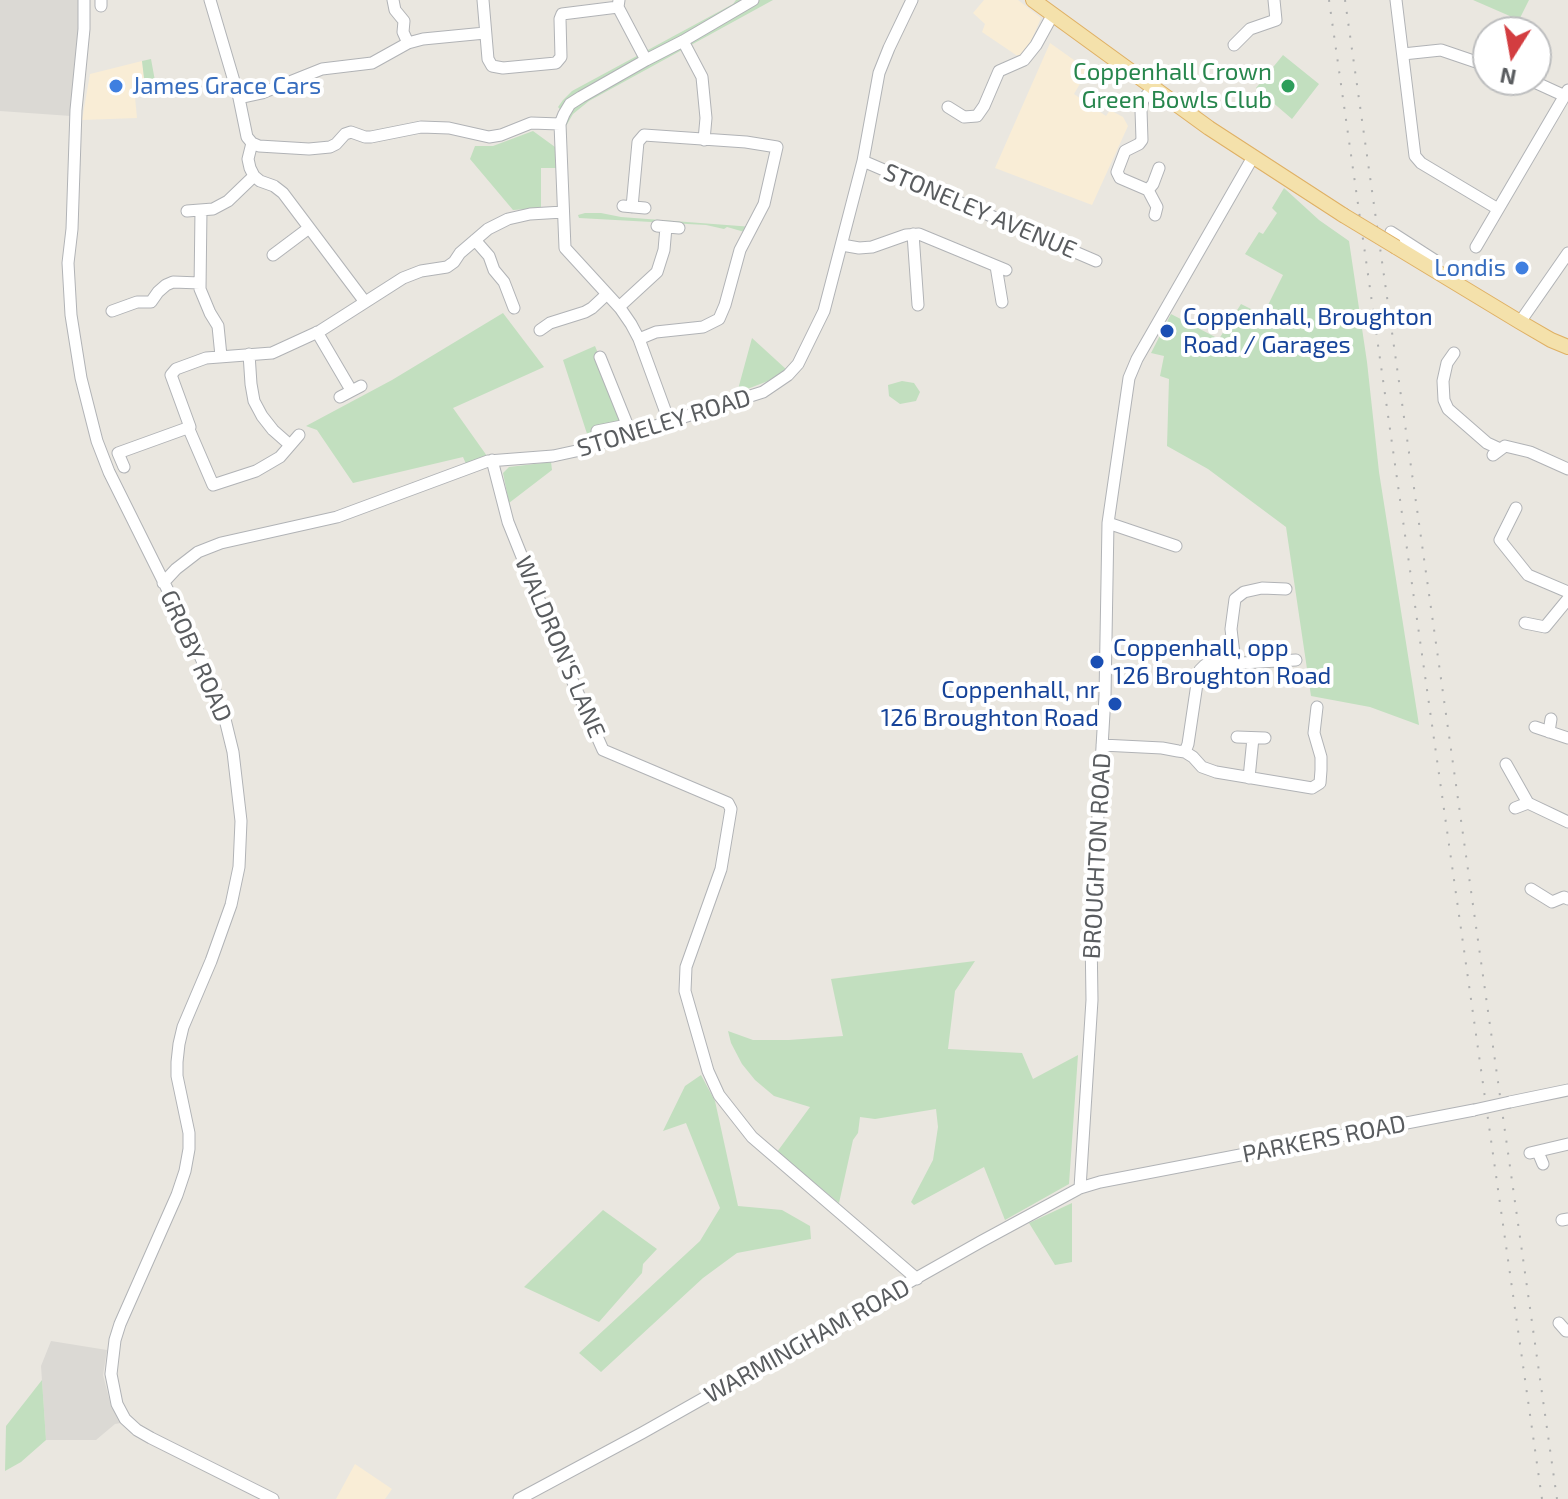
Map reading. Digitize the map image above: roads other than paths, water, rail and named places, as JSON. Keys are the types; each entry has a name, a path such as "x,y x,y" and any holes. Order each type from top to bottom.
{"main road":[{"path":"1033,0 1253,157 1520,322 1568,347"}],"street":[{"name":"GROBY ROAD","path":"84,0 68,263 71,315 81,378 97,441 109,472 203,661 222,707 235,768 241,844 231,905 179,1044 177,1076 189,1133 185,1171 120,1324 111,1374 117,1404 125,1419 137,1430 273,1499"},
{"path":"210,0 239,98 247,137 259,146 330,147 351,132 371,137 421,127 460,130 489,137 531,123 560,124"},
{"path":"393,0 395,10 404,21 403,32 408,43"},
{"path":"483,0 488,59 492,66 503,68 556,63 561,57 562,14 618,3 646,60"},
{"name":"STONELEY ROAD","path":"163,583 198,552 221,543 337,517 492,460 553,456 629,429 669,421 763,392 788,375 798,364 824,311 863,161 879,73 912,0"},
{"path":"1242,43 1250,29 1278,24 1274,0"},
{"path":"1396,0 1415,156 1421,163 1498,209"},
{"path":"669,421 631,324 565,248 560,124 570,104 749,1"},
{"path":"948,107 964,117 982,118 999,71 1024,60 1053,14"},
{"path":"239,98 262,93 322,69 372,63 408,43 423,39 485,33"},
{"path":"683,41 699,70 703,85 704,140"},
{"path":"1403,54 1441,50 1472,61"},
{"path":"1154,86 1143,100 1142,140 1125,151 1117,172 1120,178 1148,190 1157,207 1155,215"},
{"path":"1476,247 1566,93"},
{"path":"639,339 656,332 703,327 719,319 740,250 764,204 777,147 644,135 638,142 627,206 645,208"},
{"path":"252,143 248,159 254,176 283,193 365,302"},
{"name":"BROUGHTON ROAD","path":"1080,1188 1092,1000 1091,934 1105,696 1108,523 1129,378 1253,157"},
{"name":"STONELEY AVENUE","path":"863,161 1096,261"},
{"path":"1148,190 1159,168"},
{"path":"187,211 213,209 228,201 254,176"},
{"path":"201,210 200,283 204,301 218,326 221,356"},
{"path":"299,435 280,457 256,471 213,485 188,427 171,375 176,369 206,358 272,353 317,332 403,278 421,271 447,267 488,229 508,219 563,212"},
{"path":"619,307 657,272 667,227"},
{"path":"272,255 309,228"},
{"path":"1391,232 1436,261 1432,268"},
{"path":"913,234 918,305"},
{"path":"842,245 872,247 919,234 1001,268 1002,302"},
{"path":"475,240 489,256 494,270 504,282 509,305"},
{"path":"1520,322 1568,253"},
{"path":"112,311 137,302 151,302 158,292 173,282 200,283"},
{"path":"540,331 550,323 585,312 607,294"},
{"path":"317,332 351,391"},
{"path":"1454,353 1443,381 1448,409 1496,452 1505,446 1530,452 1552,470 1568,469"},
{"path":"249,354 254,401 273,430 290,445"},
{"path":"597,431 629,429 600,357"},
{"path":"118,453 188,427"},
{"path":"113,440 124,467"},
{"name":"WALDRON'S LANE","path":"492,460 508,522 603,750 728,803 731,809 721,869 686,967 685,991 708,1071 719,1095 752,1137 917,1279"},
{"path":"1516,508 1497,542 1528,575 1568,592"},
{"path":"1108,523 1176,546"},
{"path":"1235,663 1231,629 1235,599 1244,592 1262,588 1286,589"},
{"path":"1525,623 1545,627 1568,599"},
{"path":"1185,752 1198,677 1205,665 1296,660"},
{"path":"1102,745 1185,752 1202,767 1216,772 1312,788 1320,783 1321,757 1314,733 1317,707"},
{"path":"1549,732 1551,719"},
{"path":"1535,727 1568,738"},
{"path":"1301,730 1314,733"},
{"path":"1237,737 1259,738 1249,778"},
{"path":"1506,764 1528,803 1568,822"},
{"path":"1515,808 1528,803"},
{"path":"1531,889 1549,905 1564,897 1568,899"},
{"name":"PARKERS ROAD","path":"1080,1188 1568,1090"},
{"path":"1537,1156 1568,1144"},
{"name":"WARMINGHAM ROAD","path":"519,1499 536,1495 1080,1188"}],"railway":[{"path":"1329,0 1542,1499"},
{"path":"1345,0 1557,1499"}],"place":[{"name":"James Grace Cars","path":"116,86"},
{"name":"Coppenhall Crown Green Bowls Club","path":"1288,86"},
{"name":"Londis","path":"1522,268"},
{"name":"Coppenhall, Broughton Road / Garages","path":"1167,331"},
{"name":"Coppenhall, opp 126 Broughton Road","path":"1097,662"},
{"name":"Coppenhall, nr 126 Broughton Road","path":"1115,704"}]}
